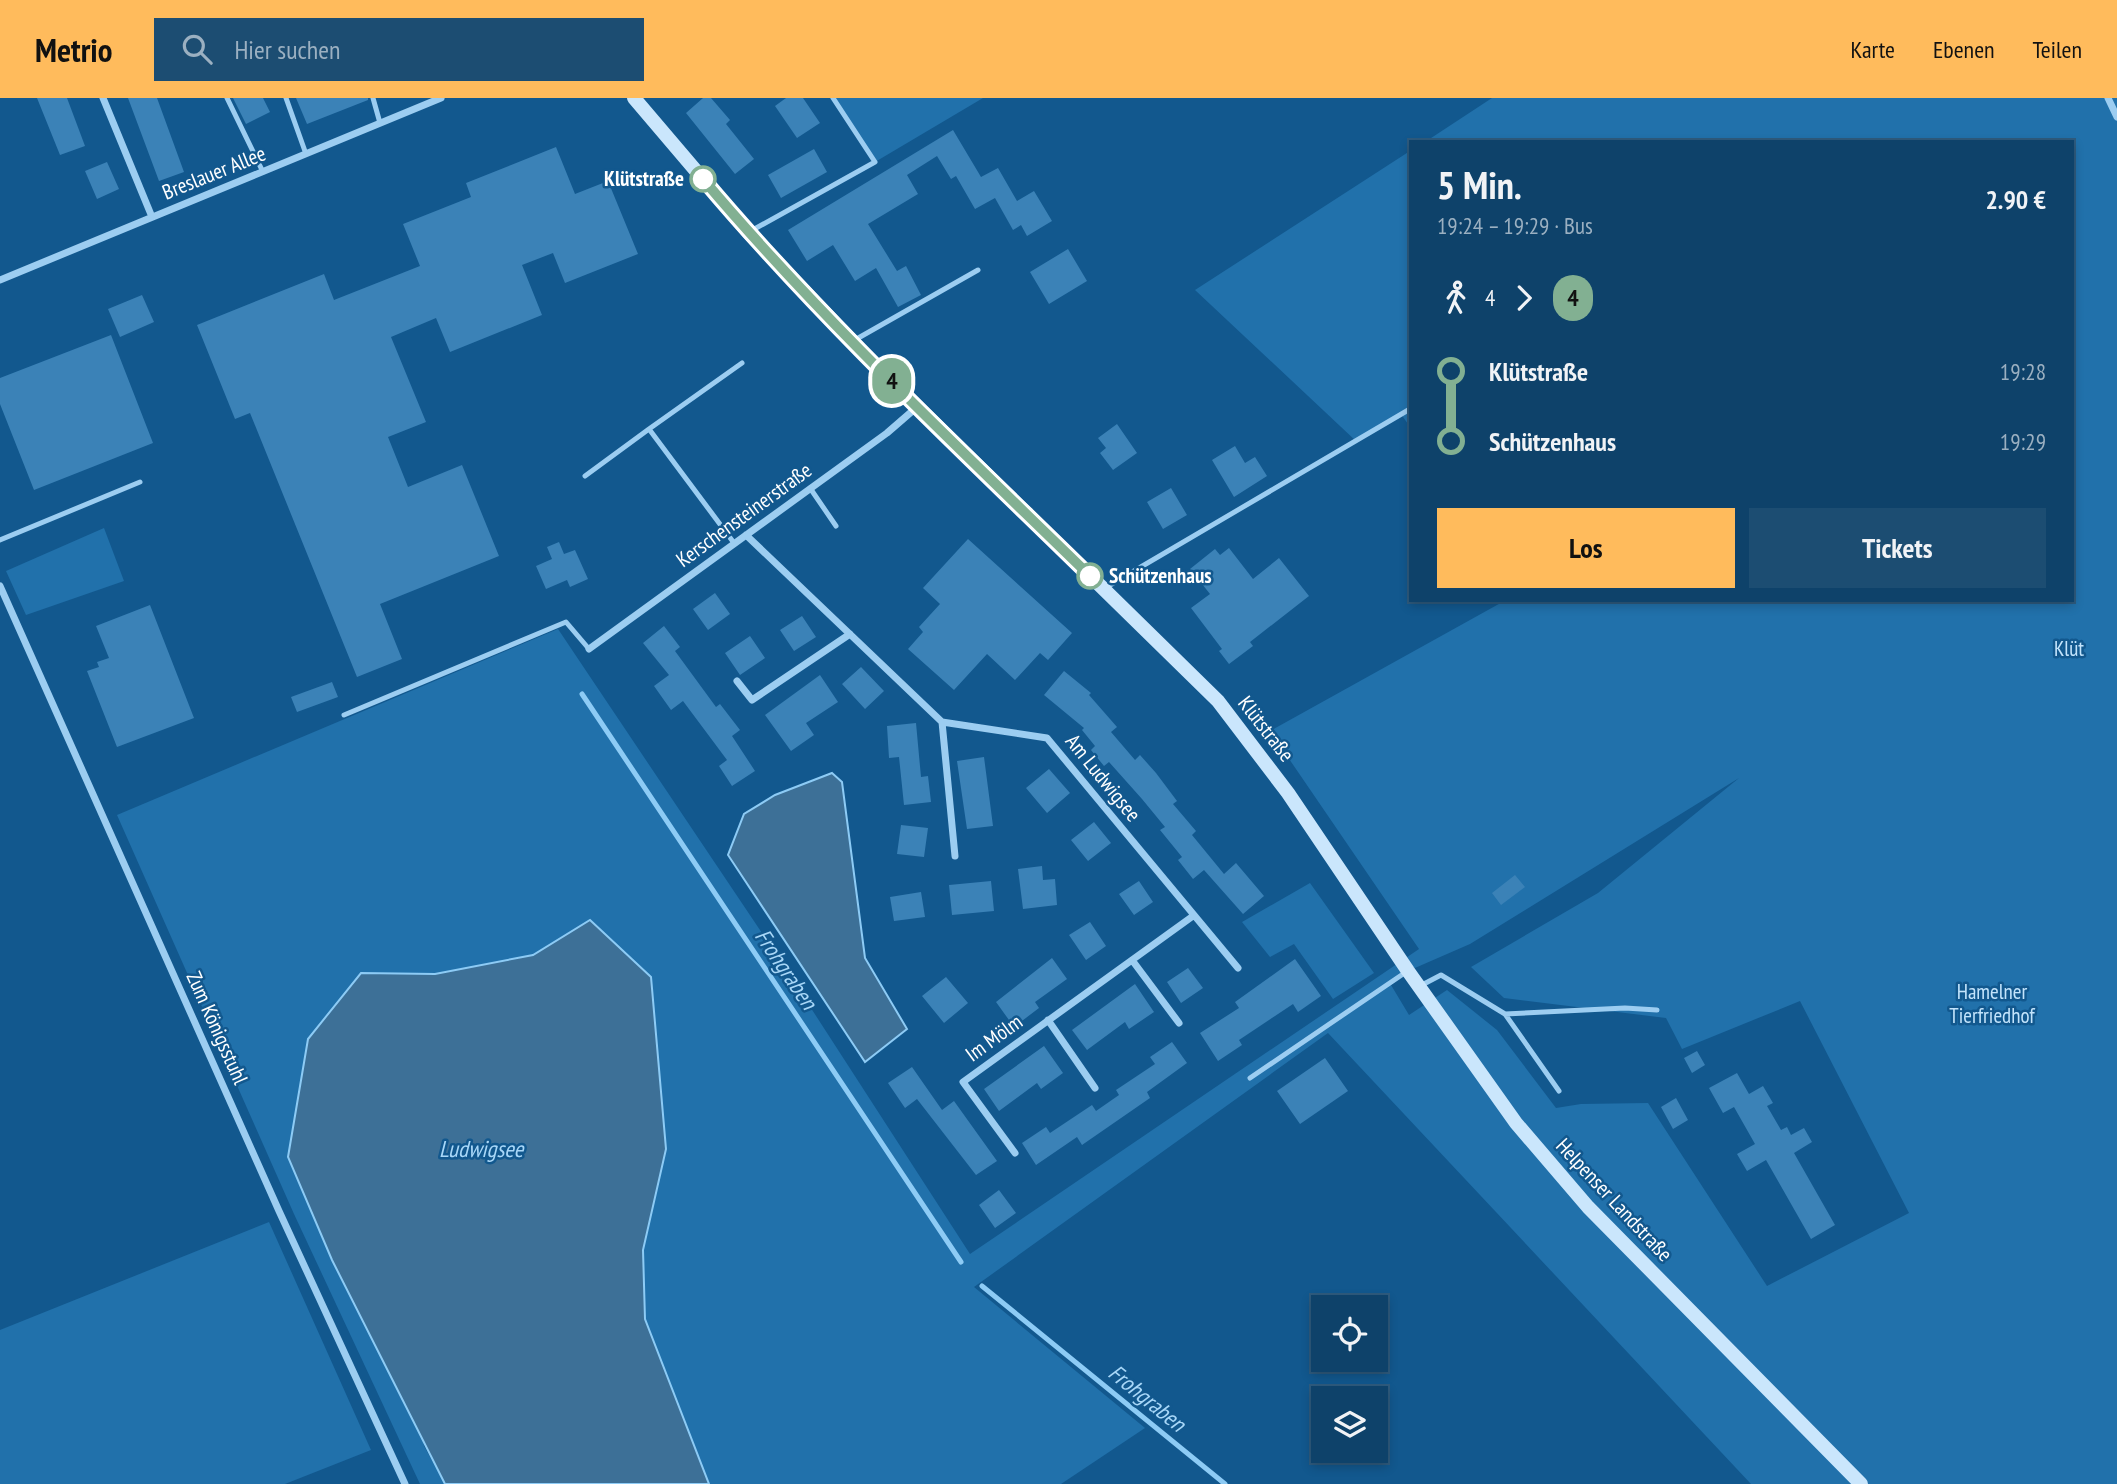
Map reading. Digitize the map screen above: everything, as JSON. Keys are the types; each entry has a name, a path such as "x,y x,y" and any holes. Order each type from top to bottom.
{"main road":[{"name":"Klütstraße","path":"634,98 748,232 853,341 1218,701 1288,793 1371,915"},
{"name":"Helpenser Landstraße","path":"1371,915 1516,1123 1588,1208 1861,1484"}],"street":[{"path":"103,98 152,217"},
{"name":"Breslauer Allee","path":"0,280 441,98"},
{"path":"2108,98 2117,117"},
{"name":"Kerschensteinerstraße","path":"589,649 917,407"},
{"path":"746,535 942,722 955,856"},
{"name":"Zum Königsstuhl","path":"0,586 279,1211 405,1484"},
{"path":"737,681 752,700 850,634"},
{"name":"Am Ludwigsee","path":"942,722 1047,738 1238,968"},
{"name":"Im Mölm","path":"1015,1153 963,1082 1193,916"},
{"path":"1132,960 1179,1023"},
{"name":"Im Mölm","path":"1048,1020 1095,1088"}],"lane":[{"path":"227,98 263,172"},
{"path":"286,98 306,154"},
{"path":"373,98 380,123"},
{"path":"748,232 876,162 833,98"},
{"path":"853,341 978,270"},
{"path":"585,476 742,363"},
{"path":"1104,589 1409,410"},
{"path":"649,429 734,543"},
{"path":"0,540 141,482"},
{"path":"810,488 836,526"},
{"path":"344,715 565,622 589,649"},
{"path":"1250,1078 1408,971"},
{"path":"1420,986 1441,975 1506,1014 1559,1091"},
{"path":"1506,1014 1625,1008 1657,1010"}],"green space":[{"path":"833,98 983,98 875,162"},
{"path":"1492,98 2117,98 2117,1484 1751,1484 1328,1033 974,1287 1145,1428 1061,1484 709,1484 645,1319 643,1250 666,1149 590,920 533,955 435,974 361,973 424,1446 445,1484 420,1484 294,1214 117,815 558,629 776,954 970,1254 1419,949 1270,731 1502,602 2074,602 2074,140 1428,140","holes":["1739,778 1598,893 1471,967 1504,998 1666,1018 1682,1049 1800,1001 1909,1213 1767,1286 1648,1103 1581,1104 1556,1108 1497,1030 1447,990 1409,1015 1391,985 1408,971 1470,944"]},
{"path":"1409,152 1409,426 1401,414 1357,442 1195,290"},
{"path":"104,528 124,581 26,615 6,571"},
{"path":"1310,883 1374,973 1333,999 1294,944 1270,957 1242,922"},
{"path":"269,1222 371,1450 285,1484 0,1484 0,1330"}],"water":[{"path":"832,773 842,782 865,958 907,1029 865,1062 728,855 744,814 775,795"},
{"name":"Ludwigsee","path":"590,920 651,977 666,1149 643,1250 645,1319 709,1484 445,1484 332,1260 288,1157 308,1039 361,973 435,974 533,955"}],"building":[{"path":"37,98 67,98 85,146 60,155"},
{"path":"128,98 157,98 184,172 159,181"},
{"path":"233,98 263,98 270,112 246,124"},
{"path":"296,98 368,98 368,100 307,124"},
{"path":"703,98 711,98 730,120 726,124 754,159 735,174 686,113"},
{"path":"786,98 803,98 820,123 797,138 775,106"},
{"path":"953,130 981,177 998,168 1017,201 1034,191 1052,221 1027,236 1021,225 1013,230 995,198 975,209 956,176 951,179 937,156 907,175 918,194 868,224 897,271 906,266 921,295 898,307 876,268 855,281 833,245 807,261 788,230"},
{"path":"556,147 575,194 608,181 638,254 565,283 553,253 522,265 542,315 450,352 436,318 391,337 426,422 388,437 408,487 462,465 499,556 380,604 402,659 357,677 250,413 235,419 197,325 324,274 334,300 420,266 403,224 471,197 466,183"},
{"path":"814,149 827,172 781,198 768,175"},
{"path":"107,162 119,189 97,199 85,171"},
{"path":"1068,249 1087,281 1049,304 1030,272"},
{"path":"142,295 154,322 120,337 108,309"},
{"path":"111,335 153,443 34,490 0,404 0,378"},
{"path":"1117,424 1137,453 1113,470 1100,453 1106,448 1098,438"},
{"path":"1235,446 1245,463 1255,457 1267,476 1234,497 1212,460"},
{"path":"1171,488 1187,515 1163,529 1147,502"},
{"path":"968,539 1072,633 1048,660 1040,653 1015,680 987,654 954,690 908,649 923,632 919,627 940,604 923,588"},
{"path":"559,542 564,554 575,550 588,579 570,587 567,580 546,589 536,566 552,559 547,547"},
{"path":"1229,548 1253,579 1279,558 1309,596 1250,642 1253,646 1229,664 1219,651 1222,649 1191,608 1210,594 1190,569 1215,549 1220,555"},
{"path":"715,593 730,614 708,630 693,609"},
{"path":"150,605 194,718 117,747 87,671 99,667 97,662 109,658 96,626"},
{"path":"802,616 816,637 794,651 780,630"},
{"path":"664,626 680,647 675,651 716,707 720,704 740,730 732,736 755,771 732,786 719,766 727,760 683,701 671,710 654,686 669,675 643,643"},
{"path":"750,636 765,658 740,675 725,653"},
{"path":"861,667 884,691 865,709 842,684"},
{"path":"1064,671 1091,693 1089,695 1117,727 1111,732 1135,760 1140,755 1156,773 1177,801 1173,804 1196,831 1192,835 1224,874 1236,863 1264,896 1243,914 1204,870 1193,879 1178,860 1182,857 1160,830 1165,827 1109,762 1104,766 1091,750 1095,746 1082,730 1084,728 1044,695"},
{"path":"820,675 838,702 806,723 814,735 791,751 765,715"},
{"path":"332,682 338,697 297,712 291,697"},
{"path":"916,723 921,777 928,776 931,802 904,805 899,757 889,758 887,726"},
{"path":"984,757 993,826 967,829 957,761"},
{"path":"1049,769 1070,793 1047,813 1026,788"},
{"path":"1094,822 1111,843 1088,861 1071,840"},
{"path":"901,825 928,828 924,857 897,854"},
{"path":"1042,866 1043,880 1055,879 1057,905 1023,909 1018,869"},
{"path":"1515,875 1525,887 1501,905 1492,893"},
{"path":"991,881 994,911 952,915 949,885"},
{"path":"1139,881 1153,902 1134,915 1119,894"},
{"path":"921,892 925,917 894,921 890,897"},
{"path":"1090,922 1106,946 1086,960 1069,935"},
{"path":"1052,958 1067,979 1035,1002 1039,1008 1014,1027 996,1002"},
{"path":"1295,959 1321,996 1298,1012 1293,1004 1239,1040 1242,1045 1218,1061 1200,1033 1239,1008 1235,1002"},
{"path":"1188,968 1203,988 1181,1003 1167,982"},
{"path":"946,977 968,1003 944,1023 922,996"},
{"path":"1135,984 1154,1012 1129,1029 1125,1022 1087,1050 1072,1030"},
{"path":"1172,1042 1187,1063 1147,1092 1150,1098 1082,1145 1077,1137 1036,1165 1022,1143 1046,1127 1050,1133 1092,1105 1096,1111 1119,1095 1116,1090 1155,1064 1150,1057"},
{"path":"1044,1046 1063,1073 1041,1089 1037,1083 999,1111 984,1089"},
{"path":"1697,1051 1705,1065 1692,1073 1684,1058"},
{"path":"1325,1058 1348,1091 1300,1124 1277,1091"},
{"path":"912,1067 942,1110 954,1101 997,1161 976,1175 917,1099 905,1108 888,1083"},
{"path":"1737,1073 1749,1094 1763,1086 1773,1103 1767,1106 1781,1130 1787,1127 1791,1135 1804,1128 1812,1142 1794,1153 1835,1225 1811,1239 1766,1160 1747,1171 1737,1154 1755,1144 1734,1107 1723,1113 1709,1088"},
{"path":"1676,1098 1688,1120 1673,1129 1661,1107"},
{"path":"999,1190 1016,1213 995,1228 979,1205"}],"waterway":[{"name":"Frohgraben","path":"582,694 961,1262"},
{"name":"Frohgraben","path":"982,1286 1225,1484"}],"bus line":[{"name":"4","path":"703,179 748,232 877,366 1090,576"}],"place":[{"name":"Klütstraße","path":"703,179"},
{"name":"Schützenhaus","path":"1090,576"}],"park label":[{"name":"Klüt","path":"2069,649"},
{"name":"Hamelner Tierfriedhof","path":"1992,1004"}]}
